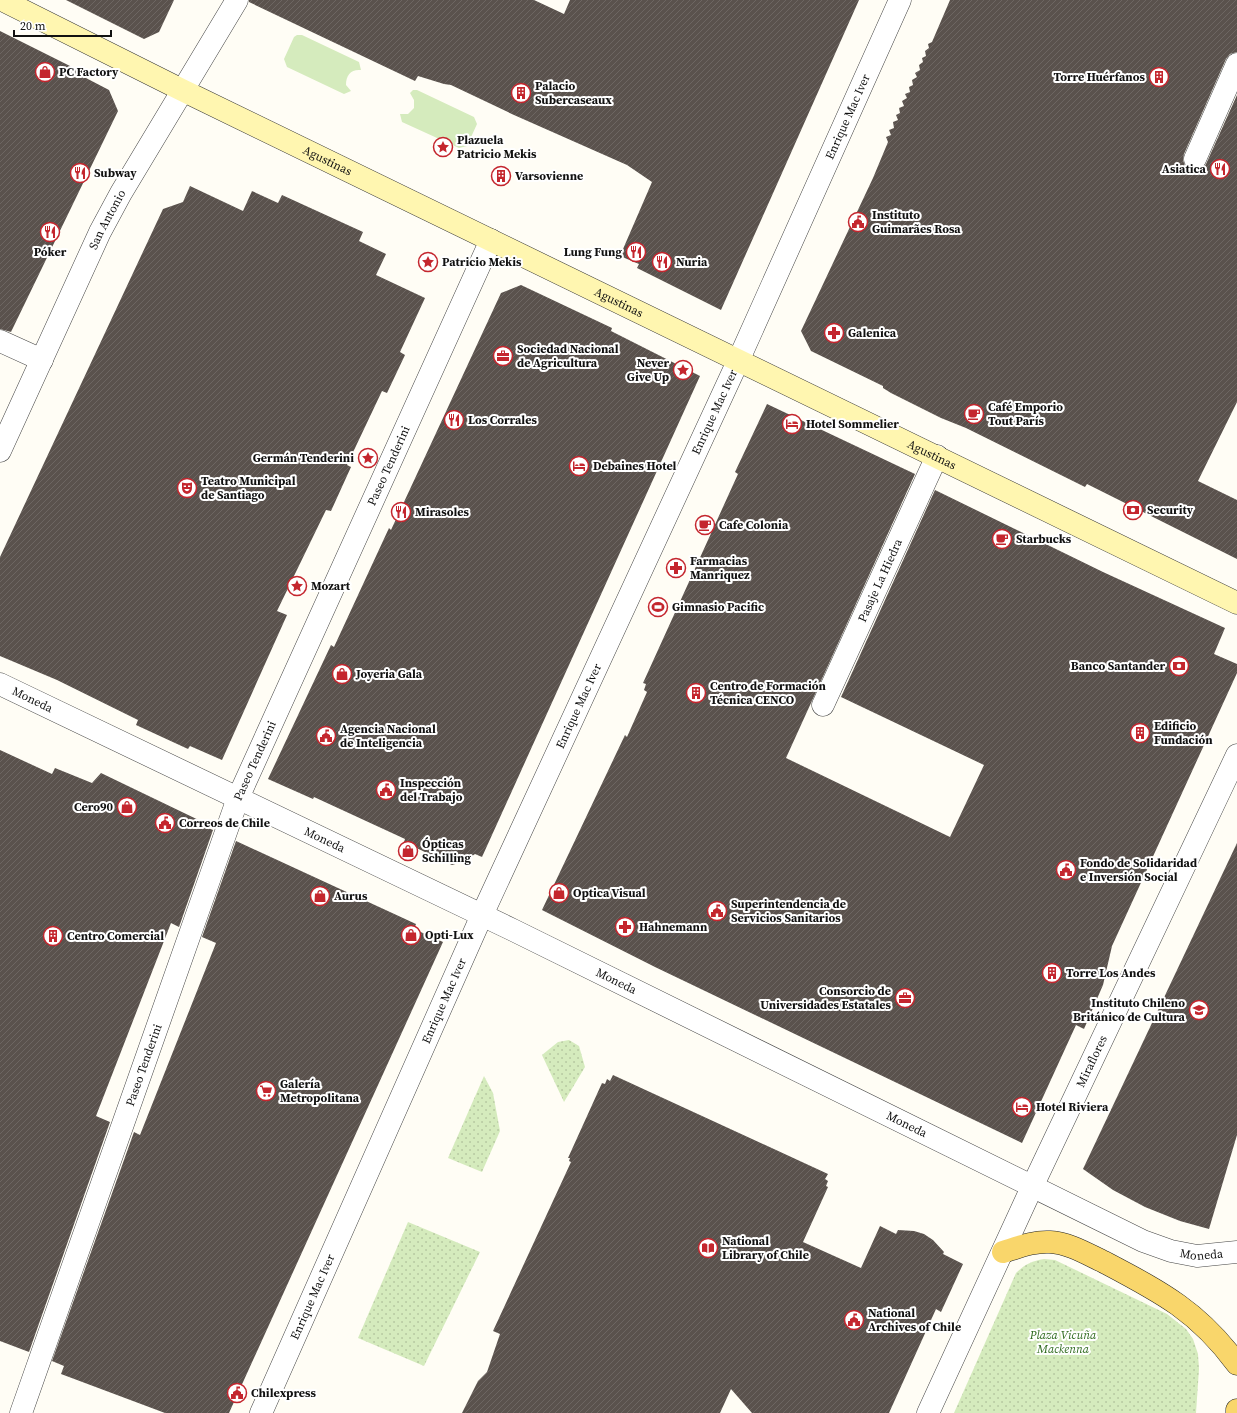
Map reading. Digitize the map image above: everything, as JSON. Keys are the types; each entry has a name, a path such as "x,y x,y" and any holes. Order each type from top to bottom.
{"main road":[{"name":"Agustinas","path":"2,0 182,90 739,359 1237,603"},
{"path":"1003,1252 1033,1243 1051,1242 1070,1246 1151,1286 1180,1305 1206,1327 1237,1364"}],"street":[{"name":"San Antonio","path":"0,451 100,232 182,90 237,0"},
{"name":"Enrique Mac Iver","path":"261,1413 482,914 739,359 900,0"},
{"path":"1195,159 1237,64"},
{"name":"Paseo Tenderini","path":"21,1413 238,798 491,240"},
{"path":"0,341 42,360"},
{"name":"Pasaje La Hiedra","path":"823,705 937,456"},
{"name":"Moneda","path":"0,684 482,914 1033,1185 1142,1241 1171,1251 1197,1256 1237,1252"},
{"name":"Miraflores","path":"928,1413 1033,1185 1237,755"}],"green space":[{"path":"297,35 302,35 359,62 361,70 350,73 347,78 346,85 351,91 344,94 287,67 284,59 294,37"},
{"path":"413,90 417,90 474,117 477,124 467,146 459,148 402,122 400,114 408,114 414,108 414,100 410,93"},
{"path":"569,1040 579,1046 585,1067 564,1102 542,1055 558,1042"},
{"path":"484,1076 493,1093 500,1131 482,1172 448,1158"},
{"path":"408,1222 480,1252 424,1366 358,1338"},
{"name":"Plaza Vicuña Mackenna","path":"1044,1259 1055,1260 1167,1314 1186,1329 1193,1339 1198,1354 1199,1369 1196,1413 954,1413 1016,1273 1029,1263"}],"building":[{"path":"66,0 174,0 159,32 144,39"},
{"path":"249,0 534,0 564,14 570,0 859,0 721,310 637,268 639,264 620,256 652,182 627,165 514,115 451,85 418,76 415,81 249,2"},
{"path":"950,0 1237,0 1237,52 1230,54 1226,59 1184,154 1183,160 1185,166 1190,170 1197,171 1203,169 1237,95 1237,402 1198,481 1237,500 1237,559 1087,484 1085,487 966,428 941,418 891,393 883,388 883,386 811,351 801,331 873,178 888,142 886,137 891,135 889,130 894,128 893,122 898,120 896,115 900,113 899,108 904,106 902,101 907,98 905,94 910,92 909,87 913,85 912,80 917,77 915,73 920,70 919,65 923,62 922,58 926,56 925,51 929,48 928,44 932,42"},
{"path":"0,31 88,75 86,78 109,90 118,111 11,332 0,329"},
{"name":"Teatro Municipal de Santiago","path":"190,186 243,211 252,191 278,203 282,195 363,232 359,241 386,254 376,275 425,298 400,352 405,355 387,393 382,391 347,465 351,467 331,511 326,510 277,611 287,615 222,760 190,746 188,749 136,725 138,720 57,680 0,656 0,557 163,209 183,202"},
{"path":"521,285 612,328 611,331 700,376 482,857 475,854 465,861 452,865 404,842 405,839 314,797 313,799 268,779 331,645 334,647 389,528 391,530 501,293"},
{"path":"767,404 915,474 786,758 950,837 984,765 841,697 935,490 1103,572 1225,628 1214,654 1237,664 1237,673 1112,946 1103,985 1084,1029 1076,1025 1022,1143 655,967 542,910 625,735 627,737 647,692 644,690 646,684 643,683 738,474 735,472"},
{"path":"0,750 52,774 55,768 92,783 101,773 209,825 208,828 213,830 179,927 171,923 96,1116 110,1122 29,1352 0,1341"},
{"path":"236,841 416,924 414,929 443,942 229,1413 165,1413 61,1374 64,1366 52,1361 134,1132 140,1135 216,943 202,937"},
{"path":"1237,843 1237,1135 1209,1229 1180,1221 1145,1207 1113,1190 1083,1169"},
{"name":"National Library of Chile","path":"613,1075 828,1174 825,1179 828,1181 826,1186 828,1187 803,1242 861,1268 880,1226 896,1234 898,1230 914,1231 924,1234 933,1240 944,1252 943,1254 963,1264 941,1312 936,1309 889,1413 752,1413 731,1389 720,1413 462,1413 478,1381 487,1372 500,1334 493,1331 571,1162 569,1161 570,1158 568,1158 602,1083 605,1084 607,1079 610,1081"}],"place":[{"name":"PC Factory","path":"45,72"},
{"name":"Torre Huérfanos","path":"1159,77"},
{"name":"Palacio Subercaseaux","path":"521,93"},
{"name":"Plazuela Patricio Mekis","path":"443,147"},
{"name":"Asiatica","path":"1220,169"},
{"name":"Subway","path":"80,173"},
{"name":"Varsovienne","path":"501,176"},
{"name":"Instituto Guimarães Rosa","path":"858,222"},
{"name":"Póker","path":"50,232"},
{"name":"Lung Fung","path":"636,252"},
{"name":"Patricio Mekis","path":"428,262"},
{"name":"Nuria","path":"662,262"},
{"name":"Galenica","path":"834,333"},
{"name":"Sociedad Nacional de Agricultura","path":"503,356"},
{"name":"Never Give Up","path":"683,370"},
{"name":"Café Emporio Tout París","path":"974,414"},
{"name":"Los Corrales","path":"454,420"},
{"name":"Hotel Sommelier","path":"792,424"},
{"name":"Germán Tenderini","path":"368,458"},
{"name":"Debaines Hotel","path":"579,466"},
{"name":"Teatro Municipal de Santiago","path":"187,488"},
{"name":"Security","path":"1133,510"},
{"name":"Mirasoles","path":"401,512"},
{"name":"Cafe Colonia","path":"705,525"},
{"name":"Starbucks","path":"1002,539"},
{"name":"Farmacias Manriquez","path":"676,568"},
{"name":"Mozart","path":"297,586"},
{"name":"Gimnasio Pacific","path":"658,607"},
{"name":"Banco Santander","path":"1179,666"},
{"name":"Joyeria Gala","path":"342,674"},
{"name":"Centro de Formación Técnica CENCO","path":"696,693"},
{"name":"Edificio Fundación","path":"1140,733"},
{"name":"Agencia Nacional de Inteligencia","path":"326,736"},
{"name":"Inspección del Trabajo","path":"386,790"},
{"name":"Cero90","path":"127,807"},
{"name":"Correos de Chile","path":"165,823"},
{"name":"Ópticas Schilling","path":"408,851"},
{"name":"Fondo de Solidaridad e Inversión Social","path":"1066,870"},
{"name":"Optica Visual","path":"559,893"},
{"name":"Aurus","path":"320,896"},
{"name":"Superintendencia de Servicios Sanitarios","path":"717,911"},
{"name":"Hahnemann","path":"625,927"},
{"name":"Opti-Lux","path":"411,935"},
{"name":"Centro Comercial","path":"53,936"},
{"name":"Torre Los Andes","path":"1052,973"},
{"name":"Consorcio de Universidades Estatales","path":"905,998"},
{"name":"Instituto Chileno Británico de Cultura","path":"1199,1010"},
{"name":"Galería Metropolitana","path":"266,1091"},
{"name":"Hotel Riviera","path":"1022,1107"},
{"name":"National Library of Chile","path":"708,1248"},
{"name":"National Archives of Chile","path":"854,1320"},
{"name":"Chilexpress","path":"237,1393"}]}
